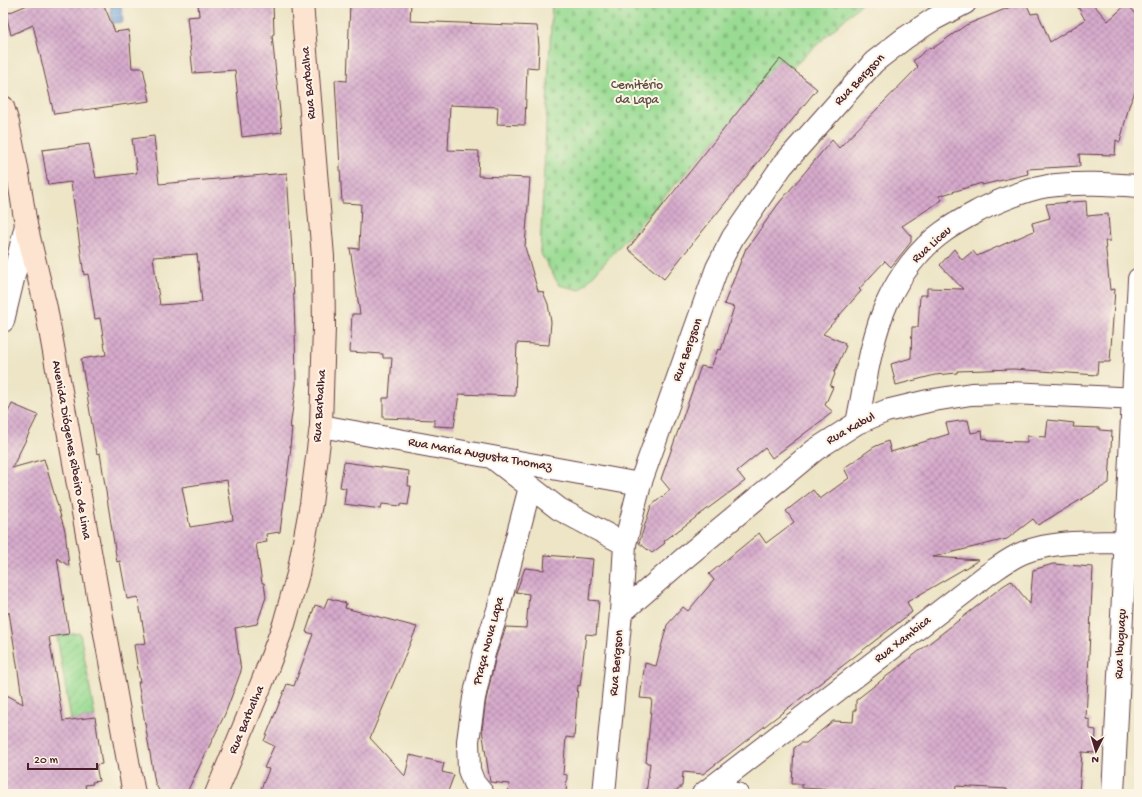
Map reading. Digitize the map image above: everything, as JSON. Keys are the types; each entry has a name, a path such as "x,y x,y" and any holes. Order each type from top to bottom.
{"main road":[{"name":"Rua Barbalha","path":"216,794 263,680 284,624 298,574 311,504 321,426 324,327 323,257 302,3"},
{"name":"Avenida Diógenes Ribeiro de Lima","path":"3,106 17,168 26,225 46,308 134,794"}],"street":[{"name":"Rua Bergson","path":"604,794 622,613 625,544 640,484 717,268 733,237 782,166 874,62 905,38 934,19 965,3"},
{"name":"Rua Liceu","path":"857,423 873,346 880,320 887,303 908,268 942,232 992,204 1018,194 1047,186 1077,184 1139,186"},
{"path":"3,322 26,225"},
{"name":"Rua Ibuguaçu","path":"1113,794 1131,617 1126,542 1136,399 1139,279"},
{"name":"Rua Kabul","path":"622,613 687,556 814,450 857,423 886,411 928,400 971,394 1009,393 1136,399"},
{"name":"Rua Maria Augusta Thomaz","path":"321,426 640,484"},
{"path":"490,456 559,509 625,544"},
{"name":"Praça Nova Lapa","path":"482,794 474,784 469,770 468,741 474,698 484,653 498,610 530,487"},
{"name":"Rua Xambica","path":"706,791 981,579 1006,562 1023,553 1055,544 1126,542"},
{"path":"706,791 737,794"}],"green space":[{"name":"Cemitério da Lapa","path":"552,3 862,3 719,136 580,290 559,285 540,252"},
{"path":"80,633 95,717 71,720 57,636"}],"water":[{"path":"110,3 121,3 123,22 112,23"}],"building":[{"path":"32,3 103,3 115,32 129,30 132,68 143,68 150,101 54,114 33,25 11,35 6,14"},
{"path":"198,3 273,3 274,34 272,35 282,132 242,137 235,70 193,73 187,17 199,16"},
{"path":"350,3 411,3 410,21 537,26 539,46 538,68 527,67 525,125 497,124 498,107 450,105 448,150 479,151 478,176 530,178 525,247 538,291 543,292 548,304 551,322 549,345 517,343 515,396 459,394 454,427 434,426 434,420 383,418 383,398 389,398 392,358 383,358 383,354 350,352 352,314 360,314 350,248 359,249 361,204 342,203 335,80 347,81"},
{"path":"1020,3 1026,3 1031,14 1038,13 1050,42 1085,20 1076,3 1092,3 1108,21 1127,4 1139,17 1139,83 1129,106 1120,142 1116,140 1115,155 1079,154 1080,166 1027,169 1028,174 982,185 982,183 939,196 942,200 902,226 911,236 911,242 891,267 885,261 859,289 861,291 823,334 845,343 844,345 846,346 834,373 835,374 830,386 833,387 825,405 833,412 772,458 765,448 737,471 745,481 664,541 665,543 652,553 639,543 651,506 670,490 661,479 701,366 711,368 718,349 721,350 734,307 724,304 746,248 779,203 832,140 839,148 918,67 913,61 930,47 932,49 966,25"},
{"path":"780,59 817,89 664,279 628,249"},
{"path":"154,136 159,184 287,173 292,251 296,384 290,428 292,427 291,447 280,532 266,534 267,542 256,544 262,583 264,583 266,597 257,624 235,628 241,671 225,714 186,794 161,794 155,783 138,682 140,682 134,645 146,643 138,597 127,599 120,561 117,562 100,453 97,454 81,359 106,355 100,318 95,319 88,274 84,275 71,182 48,185 42,150 89,144 96,178 137,173 132,139","holes":["197,254 202,302 160,305 153,257","227,480 233,520 190,527 182,487"]},
{"path":"1086,201 1087,216 1108,214 1110,241 1105,241 1110,290 1115,289 1110,362 1098,362 1097,375 1013,369 957,371 957,373 935,375 896,385 891,364 911,358 912,327 918,327 920,295 927,295 927,288 963,289 940,265 954,249 962,260 973,251 977,256 1034,231 1032,223 1050,218 1046,204"},
{"path":"12,404 38,415 12,468 44,459 65,531 69,566 57,558 69,634 49,637 63,721 95,717 102,764 96,765 99,781 92,782 93,784 85,785 87,794 3,794 3,693 23,704 9,612 3,622 3,423"},
{"path":"968,420 971,433 982,431 983,439 987,438 988,441 1027,442 1027,436 1046,437 1048,420 1074,423 1073,427 1100,428 1100,430 1112,431 1109,483 1038,525 1033,519 1007,539 933,557 979,560 907,602 912,612 703,774 683,772 682,786 671,794 646,794 650,763 646,763 652,699 640,698 645,663 656,666 667,625 683,607 688,611 714,580 709,574 759,533 766,543 794,522 786,511 813,490 820,499 849,478 844,468 874,447 888,441 891,452 949,434 946,423"},
{"path":"344,462 409,471 408,486 411,486 408,505 401,504 401,506 382,504 381,509 344,504 346,488 340,487"},
{"path":"545,555 593,559 589,600 599,601 596,635 586,634 580,686 578,685 574,738 566,737 563,774 567,775 566,794 508,794 509,784 490,782 482,729 486,700 496,656 506,627 526,628 529,594 516,592 525,568 544,570"},
{"path":"1053,564 1093,567 1086,719 1090,720 1090,729 1096,730 1095,753 1082,752 1079,794 1007,794 1007,789 956,786 955,794 912,794 802,788 802,784 792,784 794,748 801,743 806,743 833,721 853,722 854,710 856,710 856,700 1011,581 1030,604 1033,570"},
{"path":"328,598 346,603 345,608 417,627 370,738 405,776 410,755 444,763 442,772 454,775 447,794 259,794 269,769 264,768 274,746 264,741 287,684 294,686 313,634 306,632 315,605 324,608"}]}
